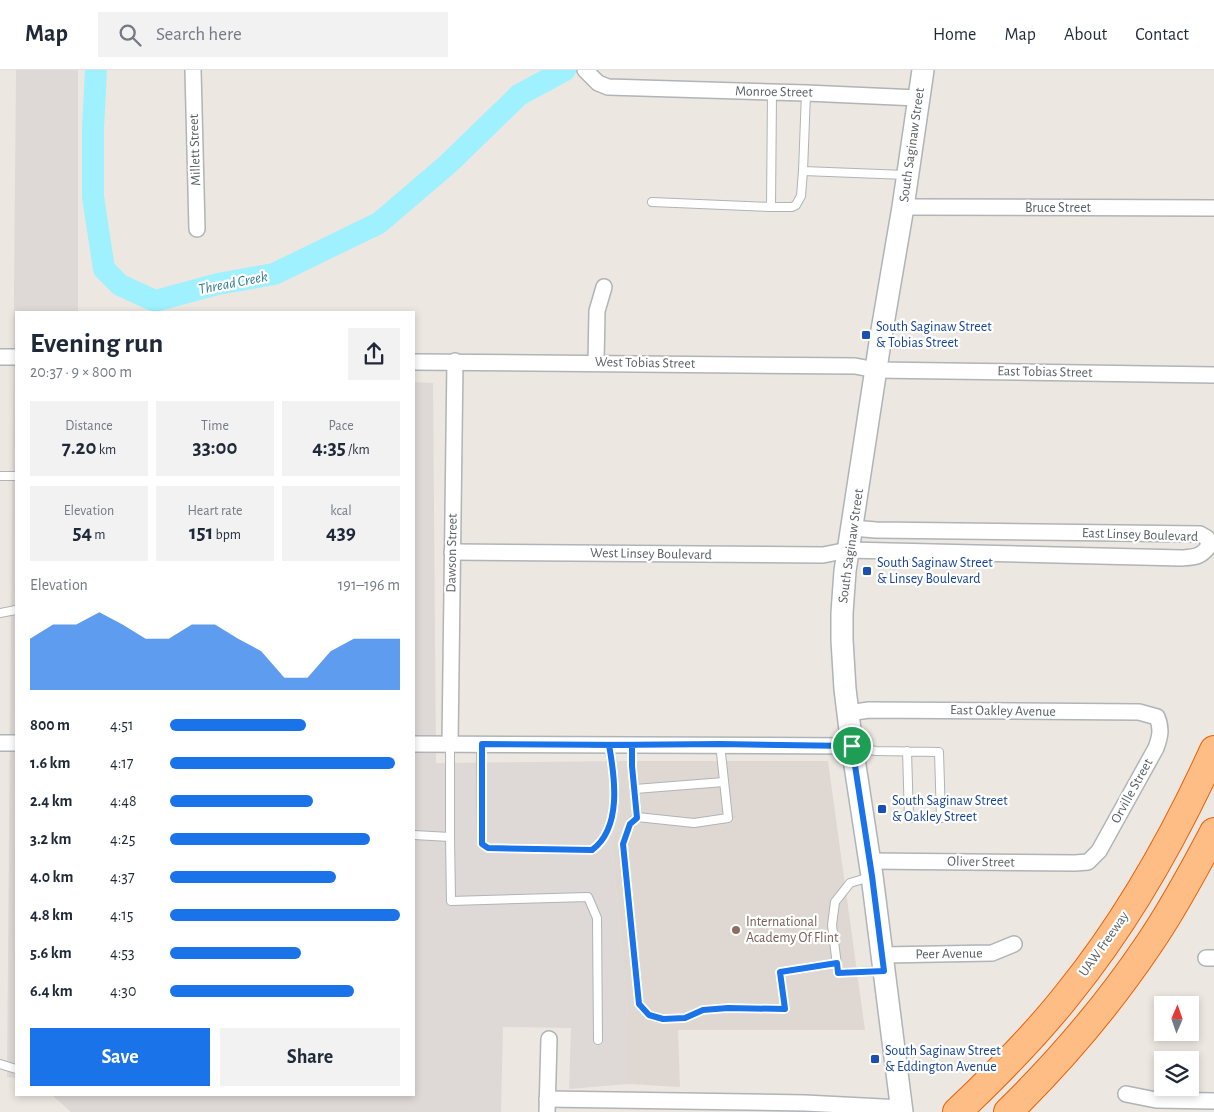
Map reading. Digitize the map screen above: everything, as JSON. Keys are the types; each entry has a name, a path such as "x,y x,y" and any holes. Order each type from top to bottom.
{"highway":[{"name":"UAW Freeway","path":"957,1112 980,1091 1038,1029 1068,994 1108,941 1162,853 1214,750"},
{"path":"1008,1112 1076,1040 1132,968 1168,914 1214,832"}],"main road":[{"name":"South Saginaw Street","path":"902,1110 871,869 852,746 845,689 842,640 844,577 923,70"}],"street":[{"name":"Millett Street","path":"193,70 197,229"},
{"name":"Monroe Street","path":"586,70 598,83 608,87 918,98"},
{"name":"Bruce Street","path":"903,207 1214,208"},
{"path":"596,362 597,311 604,287"},
{"path":"0,357 15,357"},
{"name":"Dawson Street","path":"450,744 455,361"},
{"name":"West Tobias Street","path":"415,362 596,362 855,366 876,370"},
{"name":"East Tobias Street","path":"876,370 1214,375"},
{"name":"East Linsey Boulevard","path":"848,550 1052,556 1197,557 1204,553 1209,546 1207,538 1200,534 876,530 852,528"},
{"path":"1052,533 1052,556"},
{"name":"West Linsey Boulevard","path":"452,552 823,555 848,550"},
{"name":"East Oakley Avenue","path":"848,713 870,710 1139,712 1157,718"},
{"name":"Orville Street","path":"1092,860 1099,851 1156,748 1161,732 1157,718"},
{"path":"0,743 15,744"},
{"path":"415,744 852,746"},
{"name":"Oliver Street","path":"871,869 1075,863 1092,860"},
{"name":"Peer Avenue","path":"883,963 992,953 1014,944"},
{"path":"548,1039 547,1106 902,1110"},
{"path":"1126,1094 1156,1100 1214,1101"}],"lane":[{"path":"771,207 772,93"},
{"path":"652,202 792,208 801,196 806,93"},
{"path":"803,171 907,175"},
{"path":"0,476 15,476"},
{"path":"0,613 15,610"},
{"path":"450,744 451,901 588,897 598,918 598,1040"},
{"path":"482,744 482,844 488,848 592,850 601,844 607,830 615,798 614,775 609,745"},
{"path":"720,744 728,818 694,823 637,818 630,824 623,844 639,1004 649,1015 663,1019 685,1018 703,1010 728,1008 785,1009 780,972 837,963"},
{"path":"632,745 637,818"},
{"path":"852,746 876,750 939,752 940,818 909,818 907,751"},
{"path":"634,789 724,779"},
{"path":"415,835 450,837"},
{"path":"871,869 850,883 835,902 832,925 838,973 883,963"},
{"path":"0,1064 15,1069"}],"shaded area":[{"path":"16,70 78,70 78,311 15,311 15,1078 7,1077"},
{"path":"415,382 433,383 436,763 621,761 621,809 612,842 628,1017 628,1084 569,1089 571,1028 503,1027 501,1112 71,1112 53,1096 415,1096"},
{"name":"International Academy Of Flint","path":"621,761 828,761 865,1030 678,1030 680,1087 628,1084 628,1017 612,842 621,809"}],"waterway":[{"name":"Thread Creek","path":"96,70 93,129 93,197 104,269 120,285 155,301 218,284 274,274 379,223 448,164 519,95 565,70"}],"place":[{"name":"South Saginaw Street & Tobias Street","path":"866,335"},
{"name":"South Saginaw Street & Linsey Boulevard","path":"867,571"},
{"name":"South Saginaw Street & Oakley Street","path":"882,809"},
{"name":"International Academy Of Flint","path":"736,930"},
{"name":"South Saginaw Street & Eddington Avenue","path":"875,1059"}],"route":[{"path":"852,746 720,744 609,745 614,775 615,798 612,815 601,844 592,850 488,848 482,844 482,744 609,745 632,745 637,818 630,824 623,844 639,1004 649,1015 663,1019 685,1018 703,1010 728,1008 785,1009 780,972 837,963 838,973 884,971 852,746"}]}
